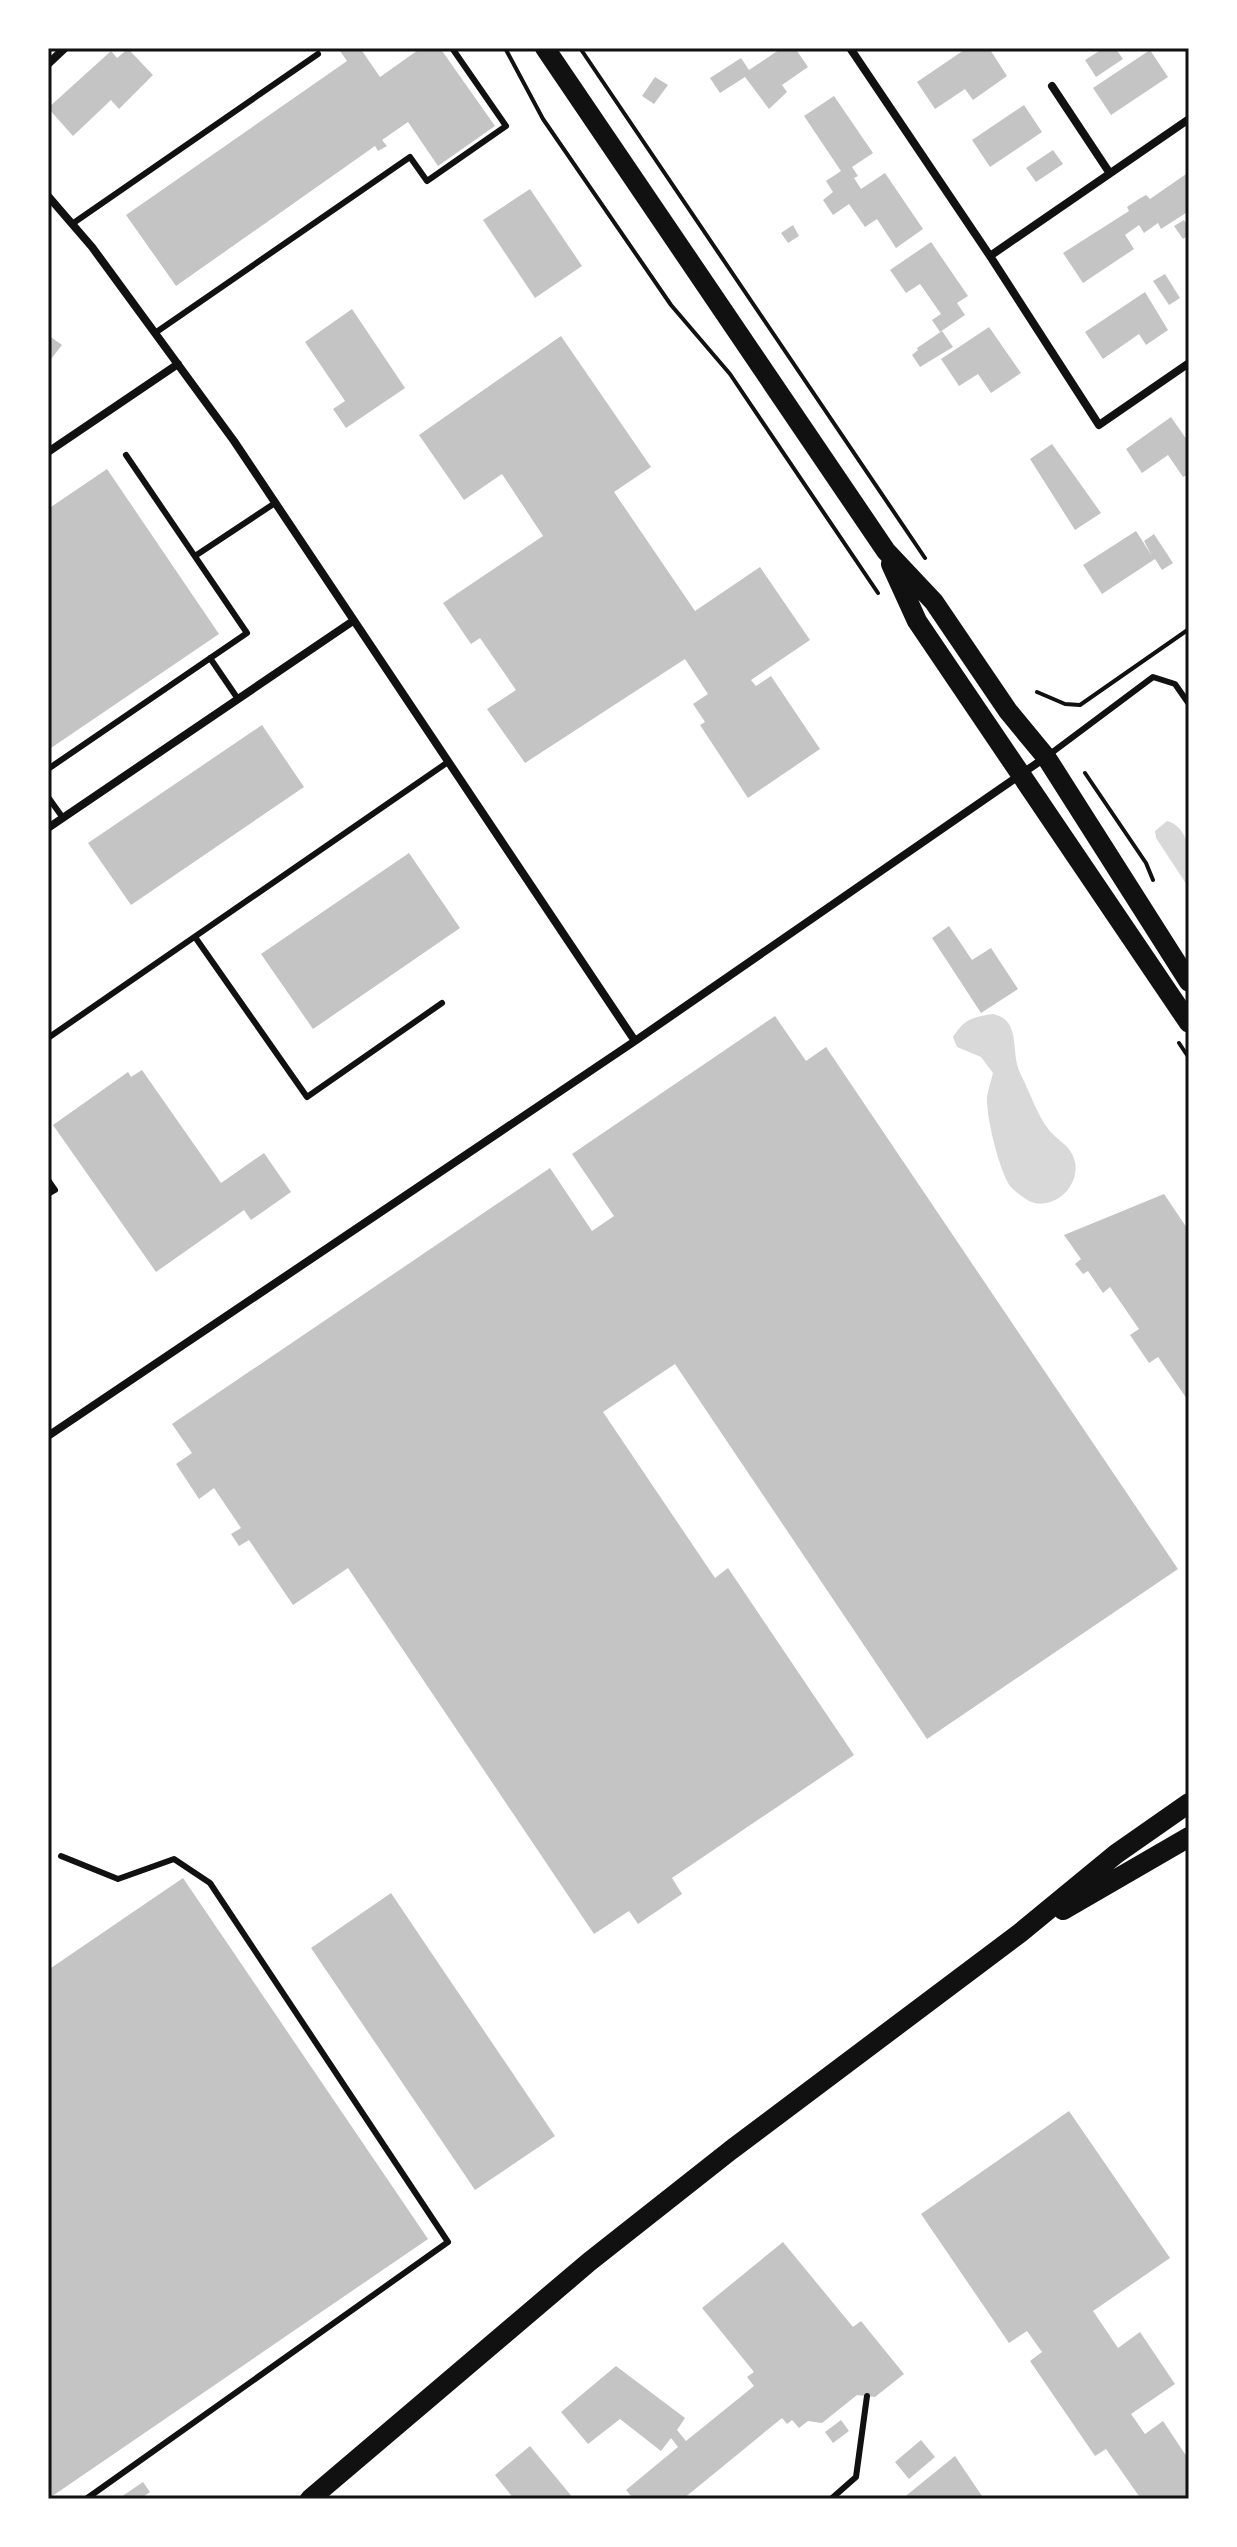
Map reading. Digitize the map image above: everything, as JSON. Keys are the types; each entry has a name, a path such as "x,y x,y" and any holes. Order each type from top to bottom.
{"main road":[{"path":"545,48 886,551 934,602 1008,711 1046,757 1189,982"},
{"path":"886,551 917,621 1021,774 1182,1030"},
{"path":"312,2498 462,2368 660,2206 874,2040 1020,1933 1116,1854 1189,1803"},
{"path":"1020,1933 1189,1837"}],"street":[{"path":"48,64 65,48"},
{"path":"850,48 1099,425 1189,363"},
{"path":"1052,86 1109,172"},
{"path":"990,256 1189,119"},
{"path":"48,196 178,364 275,503 635,1041"},
{"path":"48,452 178,364"},
{"path":"48,828 353,621"},
{"path":"48,1436 635,1041 1046,757"}],"lane":[{"path":"155,333 410,157 427,181 506,126 452,48"},
{"path":"72,224 318,54"},
{"path":"48,769 247,633 126,455"},
{"path":"195,556 275,503"},
{"path":"210,658 238,699"},
{"path":"1046,757 1153,677 1175,684 1186,692 1189,704"},
{"path":"48,1038 448,762"},
{"path":"48,797 63,818"},
{"path":"195,937 307,1097 442,1003"},
{"path":"48,1180 55,1190 48,1194"},
{"path":"61,1856 118,1879 174,1859 210,1883 448,2242 86,2499"},
{"path":"831,2499 856,2477 867,2396"}],"path":[{"path":"505,48 552,131 671,305 730,374 878,593"},
{"path":"580,48 927,560"},
{"path":"1037,692 1065,704 1080,705 1189,629"},
{"path":"1066,744 1146,863 1155,888"},
{"path":"1182,1030 1189,1058"}],"shaded area":[{"path":"1167,821 1176,825 1186,840 1189,888 1156,838 1155,831"},
{"path":"993,1014 1008,1023 1012,1030 1018,1066 1037,1110 1049,1130 1071,1152 1075,1162 1069,1188 1063,1195 1047,1203 1029,1201 1010,1186 998,1156 989,1117 987,1097 993,1073 981,1057 957,1047 953,1037 970,1020"}],"building":[{"path":"129,48 135,48 131,52 153,75 119,109 111,100 73,136 48,108 111,51 117,58"},
{"path":"338,48 360,48 380,77 421,48 440,48 495,126 438,166 408,122 382,140 387,146 378,151 375,146 176,286 126,215 347,61"},
{"path":"782,48 795,48 808,67 782,85 787,92 769,109 745,77 720,93 710,78 741,58 749,70"},
{"path":"967,48 989,48 1007,76 973,100 965,89 935,109 917,82"},
{"path":"1104,48 1115,48 1123,59 1096,77 1085,60"},
{"path":"1150,50 1168,77 1111,115 1093,88"},
{"path":"655,77 668,85 654,104 642,96"},
{"path":"834,96 873,153 852,167 861,189 885,173 923,229 896,248 877,219 865,227 849,204 833,215 823,200 833,192 826,181 841,171 804,116"},
{"path":"1024,105 1042,132 990,167 972,140"},
{"path":"1053,150 1063,164 1036,182 1026,168"},
{"path":"1189,172 1189,211 1161,229 1158,223 1144,233 1139,225 1125,235 1134,249 1083,283 1063,253 1129,211 1127,207 1139,199 1146,195 1150,199"},
{"path":"530,189 582,266 535,298 483,220"},
{"path":"1184,220 1189,235 1183,239 1174,226"},
{"path":"793,225 799,236 788,243 781,233"},
{"path":"931,242 968,296 957,303 965,315 940,332 932,320 941,314 920,284 906,293 890,270"},
{"path":"1165,274 1180,298 1169,305 1153,281"},
{"path":"1145,292 1168,330 1146,345 1139,334 1103,359 1085,332"},
{"path":"352,309 405,388 346,428 333,409 345,401 305,342"},
{"path":"989,327 1021,373 991,393 978,374 959,386 941,359"},
{"path":"942,331 953,347 920,367 912,355"},
{"path":"48,335 62,345 48,363"},
{"path":"561,336 651,467 614,492 695,611 760,567 810,640 751,680 756,686 771,676 820,749 748,798 700,725 705,722 693,704 708,694 685,659 525,763 487,709 516,690 480,638 471,644 443,603 543,536 502,474 464,500 419,435"},
{"path":"1171,417 1189,439 1189,474 1183,477 1168,455 1142,473 1126,449"},
{"path":"1052,444 1101,513 1075,530 1030,459"},
{"path":"107,469 219,634 48,750 48,509"},
{"path":"1136,531 1152,556 1144,541 1154,534 1173,563 1162,570 1155,559 1102,594 1083,565"},
{"path":"262,725 304,787 131,905 88,843"},
{"path":"409,853 460,928 313,1029 261,954"},
{"path":"949,926 972,960 991,948 1018,989 981,1013 932,938"},
{"path":"775,1016 806,1061 826,1047 1178,1569 927,1739 675,1364 603,1412 715,1578 728,1568 854,1755 672,1878 682,1894 638,1924 629,1911 594,1934 348,1568 293,1605 249,1540 239,1546 231,1534 241,1528 214,1488 199,1499 176,1464 192,1453 172,1424 550,1168 592,1231 614,1216 572,1154"},
{"path":"142,1070 221,1183 264,1153 291,1192 251,1220 244,1210 156,1272 53,1125 128,1072 131,1077"},
{"path":"1164,1194 1189,1231 1189,1402 1158,1357 1149,1363 1130,1335 1139,1329 1110,1287 1103,1293 1088,1271 1083,1274 1075,1264 1081,1259 1064,1235"},
{"path":"183,1878 428,2239 48,2499 48,1970"},
{"path":"391,1893 555,2136 475,2190 311,1948"},
{"path":"1069,2111 1170,2258 1093,2311 1118,2348 1140,2332 1175,2384 1131,2414 1145,2434 1163,2421 1189,2460 1189,2499 1141,2499 1106,2449 1095,2456 1030,2361 1042,2352 1027,2331 1009,2343 921,2214"},
{"path":"783,2242 853,2327 861,2321 904,2374 875,2397 857,2395 822,2423 808,2421 799,2428 792,2420 787,2424 782,2418 683,2499 627,2499 631,2496 626,2490 678,2447 671,2438 661,2451 620,2419 588,2444 561,2412 616,2366 685,2418 677,2430 686,2441 754,2386 747,2377 754,2372 702,2308"},
{"path":"841,2420 849,2431 833,2443 825,2432"},
{"path":"921,2440 935,2457 909,2479 895,2462"},
{"path":"530,2446 574,2499 514,2499 495,2475"},
{"path":"955,2456 984,2499 902,2499"},
{"path":"143,2482 150,2492 140,2499 118,2499"}]}
